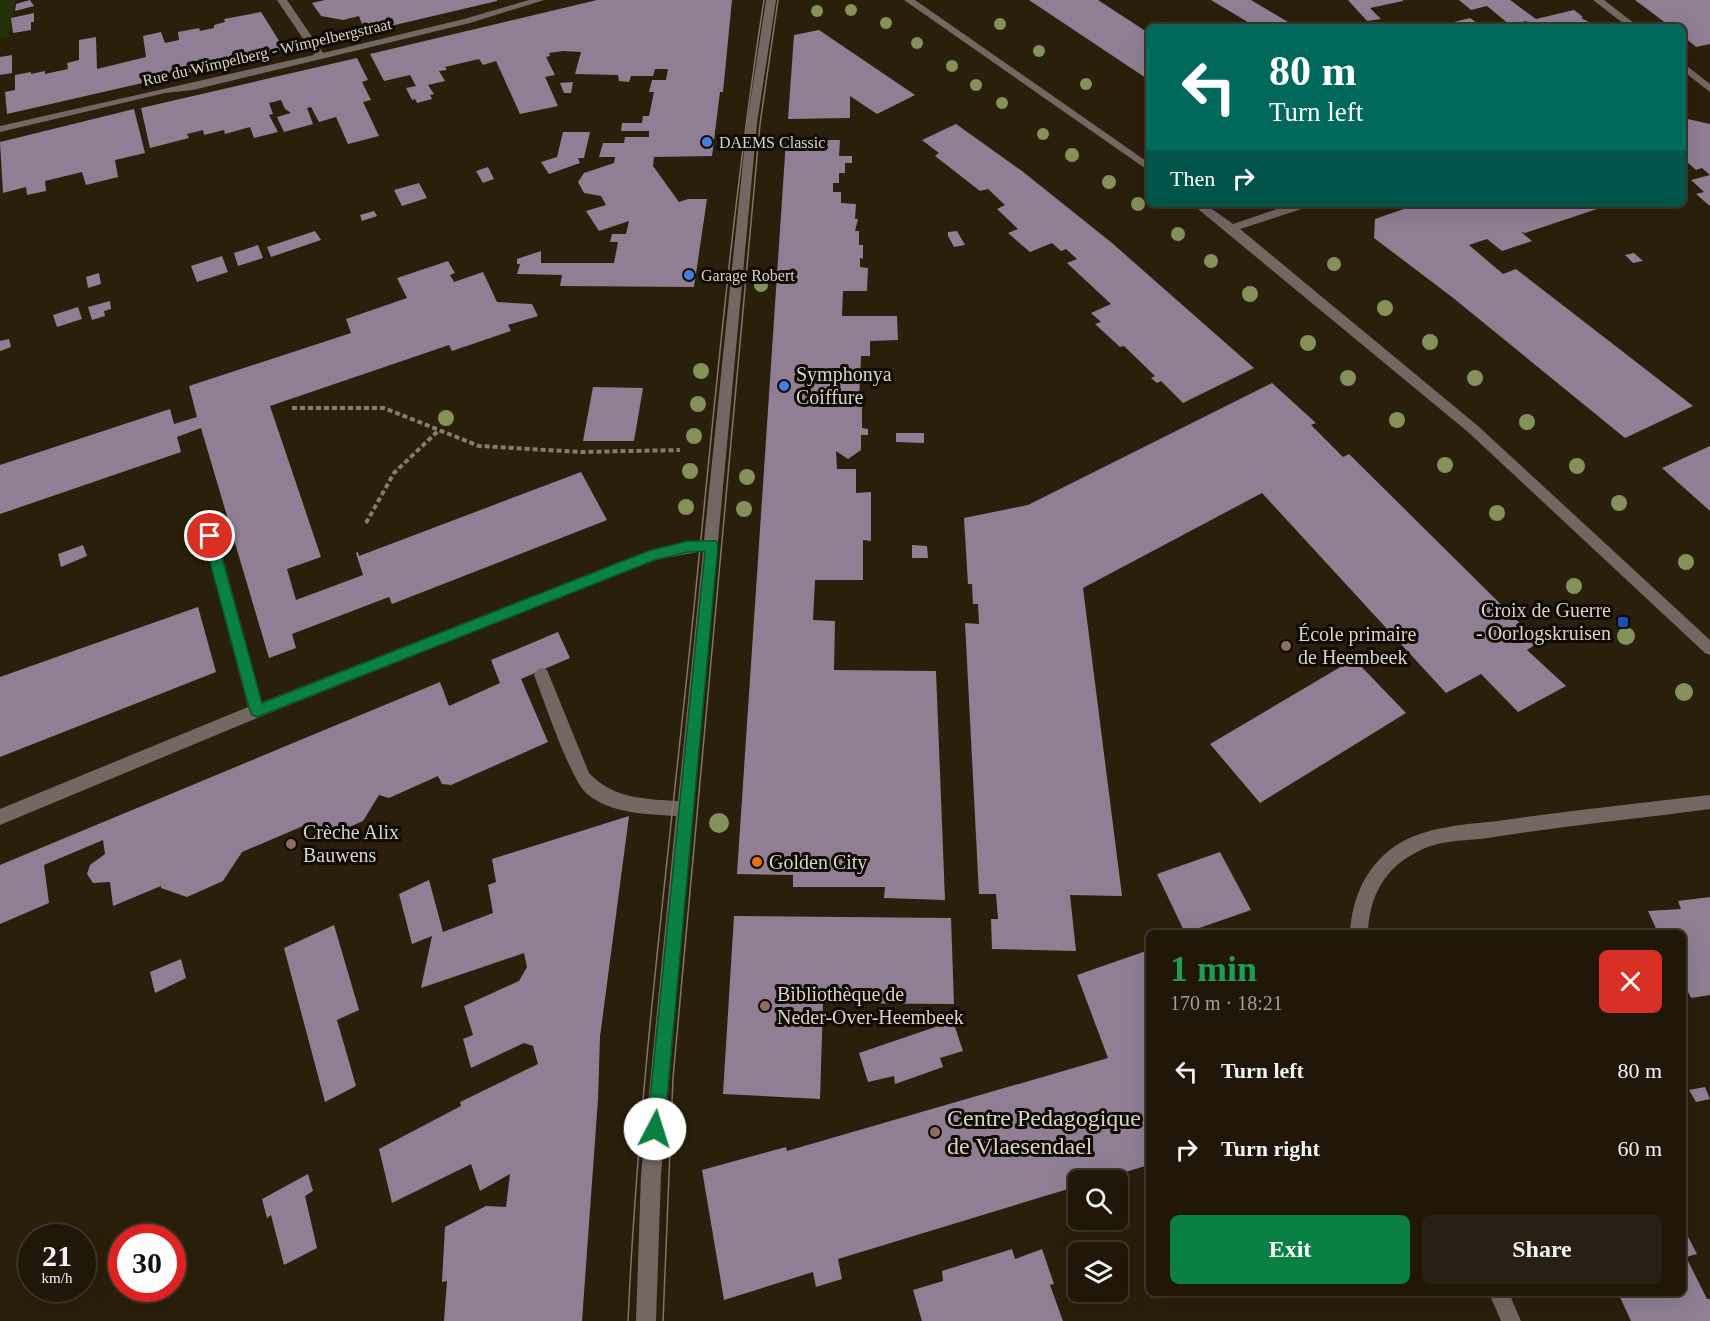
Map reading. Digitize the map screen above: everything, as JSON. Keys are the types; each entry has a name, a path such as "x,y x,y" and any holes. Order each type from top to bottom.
{"street":[{"path":"282,0 320,56"},
{"name":"Rue du Wimpelberg - Wimpelbergstraat","path":"0,129 467,21 539,0"},
{"path":"646,1321 651,1175 685,809 752,123 771,0"},
{"path":"909,0 1146,166"},
{"path":"1598,0 1630,24"},
{"path":"1686,68 1710,89"},
{"path":"1686,79 1695,76"},
{"path":"1202,207 1231,228 1473,429 1710,649"},
{"path":"1231,228 1295,207"},
{"path":"210,536 257,711"},
{"path":"0,817 257,711 653,555 688,547 712,545"},
{"path":"542,675 588,786 598,794 613,800 685,809"},
{"path":"1358,927 1362,901 1370,882 1396,857 1426,840 1524,824 1710,802"},
{"path":"1500,1296 1510,1321"}],"path":[{"path":"292,408 384,408 479,446 581,452 680,450"},
{"path":"366,523 394,474 439,429"}],"green space":[{"path":"0,0 15,0 9,37 0,39"}],"building":[{"path":"30,0 34,6 15,11 16,4"},
{"path":"325,0 497,1 365,32 359,16 343,20 321,16 312,3"},
{"path":"597,0 732,0 723,92 720,92 712,156 654,157 653,166 679,202 688,199 707,199 694,287 560,286 562,275 517,274 520,264 517,264 517,259 541,251 541,263 614,263 618,242 610,242 612,234 626,234 629,221 599,231 586,211 606,205 601,196 584,193 578,182 584,173 614,163 615,157 599,157 603,143 624,143 625,137 649,137 649,131 621,131 622,123 642,123 643,116 649,116 654,92 649,92 652,80 666,80 668,69 655,69 653,76 631,76 629,82 619,81 618,75 575,74 581,52 549,53 550,56 546,57 555,75 545,77 558,106 520,114 496,61 483,65 479,59 445,67 447,70 439,71 445,81 428,85 434,94 430,95 432,99 417,103 415,99 412,100 406,88 416,86 410,75 384,81 370,54"},
{"path":"1029,0 1098,0 1146,31 1146,78"},
{"path":"1211,0 1251,0 1291,24 1251,24"},
{"path":"1348,0 1403,1 1370,8 1381,19 1367,21"},
{"path":"1459,0 1510,0 1536,19 1574,10 1583,17 1581,18 1593,24 1530,24 1526,21 1509,24 1487,6 1471,10"},
{"path":"1635,0 1710,0 1710,44 1696,47 1686,39 1686,24 1667,24"},
{"path":"261,12 283,47 278,52 7,114 5,92 15,90 15,75 45,71 45,74 68,69 67,63 79,60 79,40 96,37 97,69 146,57 143,36 161,32 165,43 179,40 178,32 214,28 214,25 225,22 224,19"},
{"path":"34,13 31,30 13,33 11,18"},
{"path":"1470,18 1479,24 1456,24 1454,22"},
{"path":"819,30 915,95 877,114 850,96 850,118 788,119 794,35"},
{"path":"12,55 12,73 0,75 0,57"},
{"path":"357,58 368,80 362,82 371,100 363,102 379,136 348,144 336,117 319,122 311,107 307,108 313,124 284,132 277,117 291,113 285,109 281,100 269,103 273,114 269,115 278,132 254,138 250,127 225,134 224,130 204,135 203,130 187,134 189,138 150,148 141,108"},
{"path":"573,82 571,93 564,93 560,83"},
{"path":"134,109 145,153 115,160 118,177 86,185 82,172 45,181 46,191 27,195 26,187 3,193 0,142"},
{"path":"1686,119 1710,124 1710,175 1702,168 1696,170 1687,162"},
{"path":"956,124 1022,171 1112,243 1254,368 1183,403 1161,381 1157,383 1151,378 1155,376 1124,346 1120,347 1095,324 1101,322 1091,313 1111,304 1067,263 1077,259 1066,249 1061,251 1052,243 1030,252 1008,233 1018,229 997,209 1005,205 988,189 980,191 935,156 939,153 922,140"},
{"path":"563,132 590,132 584,158 578,158 580,163 549,174 541,162 557,157"},
{"path":"786,140 840,140 839,156 852,156 852,163 845,163 845,173 839,173 839,183 833,183 833,192 841,192 841,203 856,204 855,219 858,219 855,231 859,231 859,245 863,245 863,259 860,258 860,267 868,268 867,291 843,291 842,316 897,316 898,340 870,341 870,356 861,356 859,402 862,403 862,428 868,429 868,435 861,435 861,450 848,459 836,451 837,469 856,469 856,493 871,492 871,541 863,540 863,580 815,580 813,620 835,621 834,670 936,671 945,900 884,898 885,887 793,887 793,875 737,874"},
{"path":"488,167 494,179 483,183 476,171"},
{"path":"1710,175 1710,206 1696,194 1704,192 1691,180"},
{"path":"419,183 427,198 402,206 394,190"},
{"path":"1409,207 1603,207 1525,233 1521,232 1532,241 1502,251 1487,239 1469,245 1503,274 1516,269 1693,406 1625,438 1452,297 1374,238 1375,219"},
{"path":"374,211 377,216 362,221 360,215"},
{"path":"315,231 321,240 271,257 267,247"},
{"path":"957,231 965,245 954,247 948,232"},
{"path":"258,245 263,258 238,266 234,253"},
{"path":"1634,253 1643,261 1633,263 1625,255"},
{"path":"222,256 228,272 197,282 191,266"},
{"path":"448,261 455,273 450,275 454,282 483,272 497,302 532,304 538,316 508,325 511,331 452,351 449,345 270,406 321,557 287,569 296,600 363,575 356,553 358,552 359,556 581,472 607,520 392,604 389,597 292,634 296,648 269,658 201,428 177,437 181,452 0,514 0,465 170,409 174,424 197,417 189,386 351,333 346,319 407,298 397,278"},
{"path":"99,273 101,284 88,288 86,277"},
{"path":"110,301 111,309 104,311 105,316 92,320 88,307"},
{"path":"78,307 82,319 57,327 53,315"},
{"path":"9,339 11,347 0,351 0,341"},
{"path":"1272,383 1316,423 1311,425 1343,457 1349,454 1539,642 1527,650 1566,686 1518,712 1481,674 1446,693 1262,493 1083,588 1122,896 1070,895 1076,951 992,949 991,919 998,919 996,894 979,894 965,623 979,624 978,604 973,604 972,584 968,584 964,518 1028,505"},
{"path":"593,387 643,388 634,441 583,441"},
{"path":"896,433 924,433 924,443 896,442"},
{"path":"1710,446 1710,511 1662,468"},
{"path":"83,545 87,556 61,567 58,554"},
{"path":"912,545 927,546 928,558 912,558"},
{"path":"198,607 216,672 0,757 0,677"},
{"path":"558,632 570,658 521,679 548,742 451,785 442,784 438,776 389,798 379,795 363,821 331,835 303,826 242,852 223,881 187,897 161,888 161,886 113,906 110,882 93,883 87,874 90,865 105,854 103,840 44,865 49,903 0,924 0,865 440,682 449,706 500,683 491,660"},
{"path":"1354,659 1406,713 1260,803 1210,744"},
{"path":"629,816 600,1037 598,1099 582,1321 444,1321 447,1281 442,1282 445,1227 486,1206 506,1207 510,1174 480,1191 471,1164 392,1203 379,1149 461,1106 460,1102 538,1064 533,1046 524,1043 471,1068 463,1039 473,1035 464,1006 519,981 527,967 524,953 421,988 432,936 412,944 399,894 429,880 443,932 493,913 488,885 496,882 492,859"},
{"path":"1220,852 1251,910 1194,930 1184,930 1157,874"},
{"path":"1710,897 1710,995 1691,998 1686,987 1686,930 1657,930 1648,911 1681,909 1678,901"},
{"path":"734,916 951,918 954,1004 823,1003 820,1099 723,1094"},
{"path":"334,925 359,1010 337,1020 356,1086 325,1102 284,948"},
{"path":"1146,951 1146,1166 1128,1171 1068,1170 1068,1189 838,1259 842,1279 816,1287 813,1272 724,1300 702,1170 786,1147 787,1151 1108,1058 1077,975"},
{"path":"181,959 186,978 155,993 150,972"},
{"path":"953,1021 963,1051 940,1058 943,1067 895,1084 894,1076 868,1082 859,1053"},
{"path":"1705,1087 1710,1099 1696,1102 1689,1090"},
{"path":"308,1174 313,1191 305,1196 317,1248 284,1265 271,1215 267,1218 262,1199"},
{"path":"1686,1233 1697,1254 1686,1257"},
{"path":"1012,1249 1015,1259 1042,1249 1054,1284 1050,1285 1063,1321 922,1321 913,1290 943,1281 942,1271"},
{"path":"1686,1257 1707,1299 1710,1299 1710,1321 1631,1321 1619,1296 1686,1296"}],"tram line":[{"path":"628,1321 639,1155 654,988 731,246 764,0"},
{"path":"663,1321 673,1078 760,124 778,0"}],"place":[{"name":"DAEMS Classic","path":"707,142"},
{"name":"Garage Robert","path":"689,275"},
{"name":"Symphonya Coiffure","path":"784,386"},
{"name":"Croix de Guerre - Oorlogskruisen","path":"1623,622"},
{"name":"École primaire de Heembeek","path":"1286,646"},
{"name":"Crèche Alix Bauwens","path":"291,844"},
{"name":"Golden City","path":"757,862"},
{"name":"Bibliothèque de Neder-Over-Heembeek","path":"765,1006"},
{"name":"Centre Pedagogique de Vlaesendael","path":"935,1132"}],"route":[{"path":"210,536 257,711 653,555 669,550 712,545 655,1129"}]}
